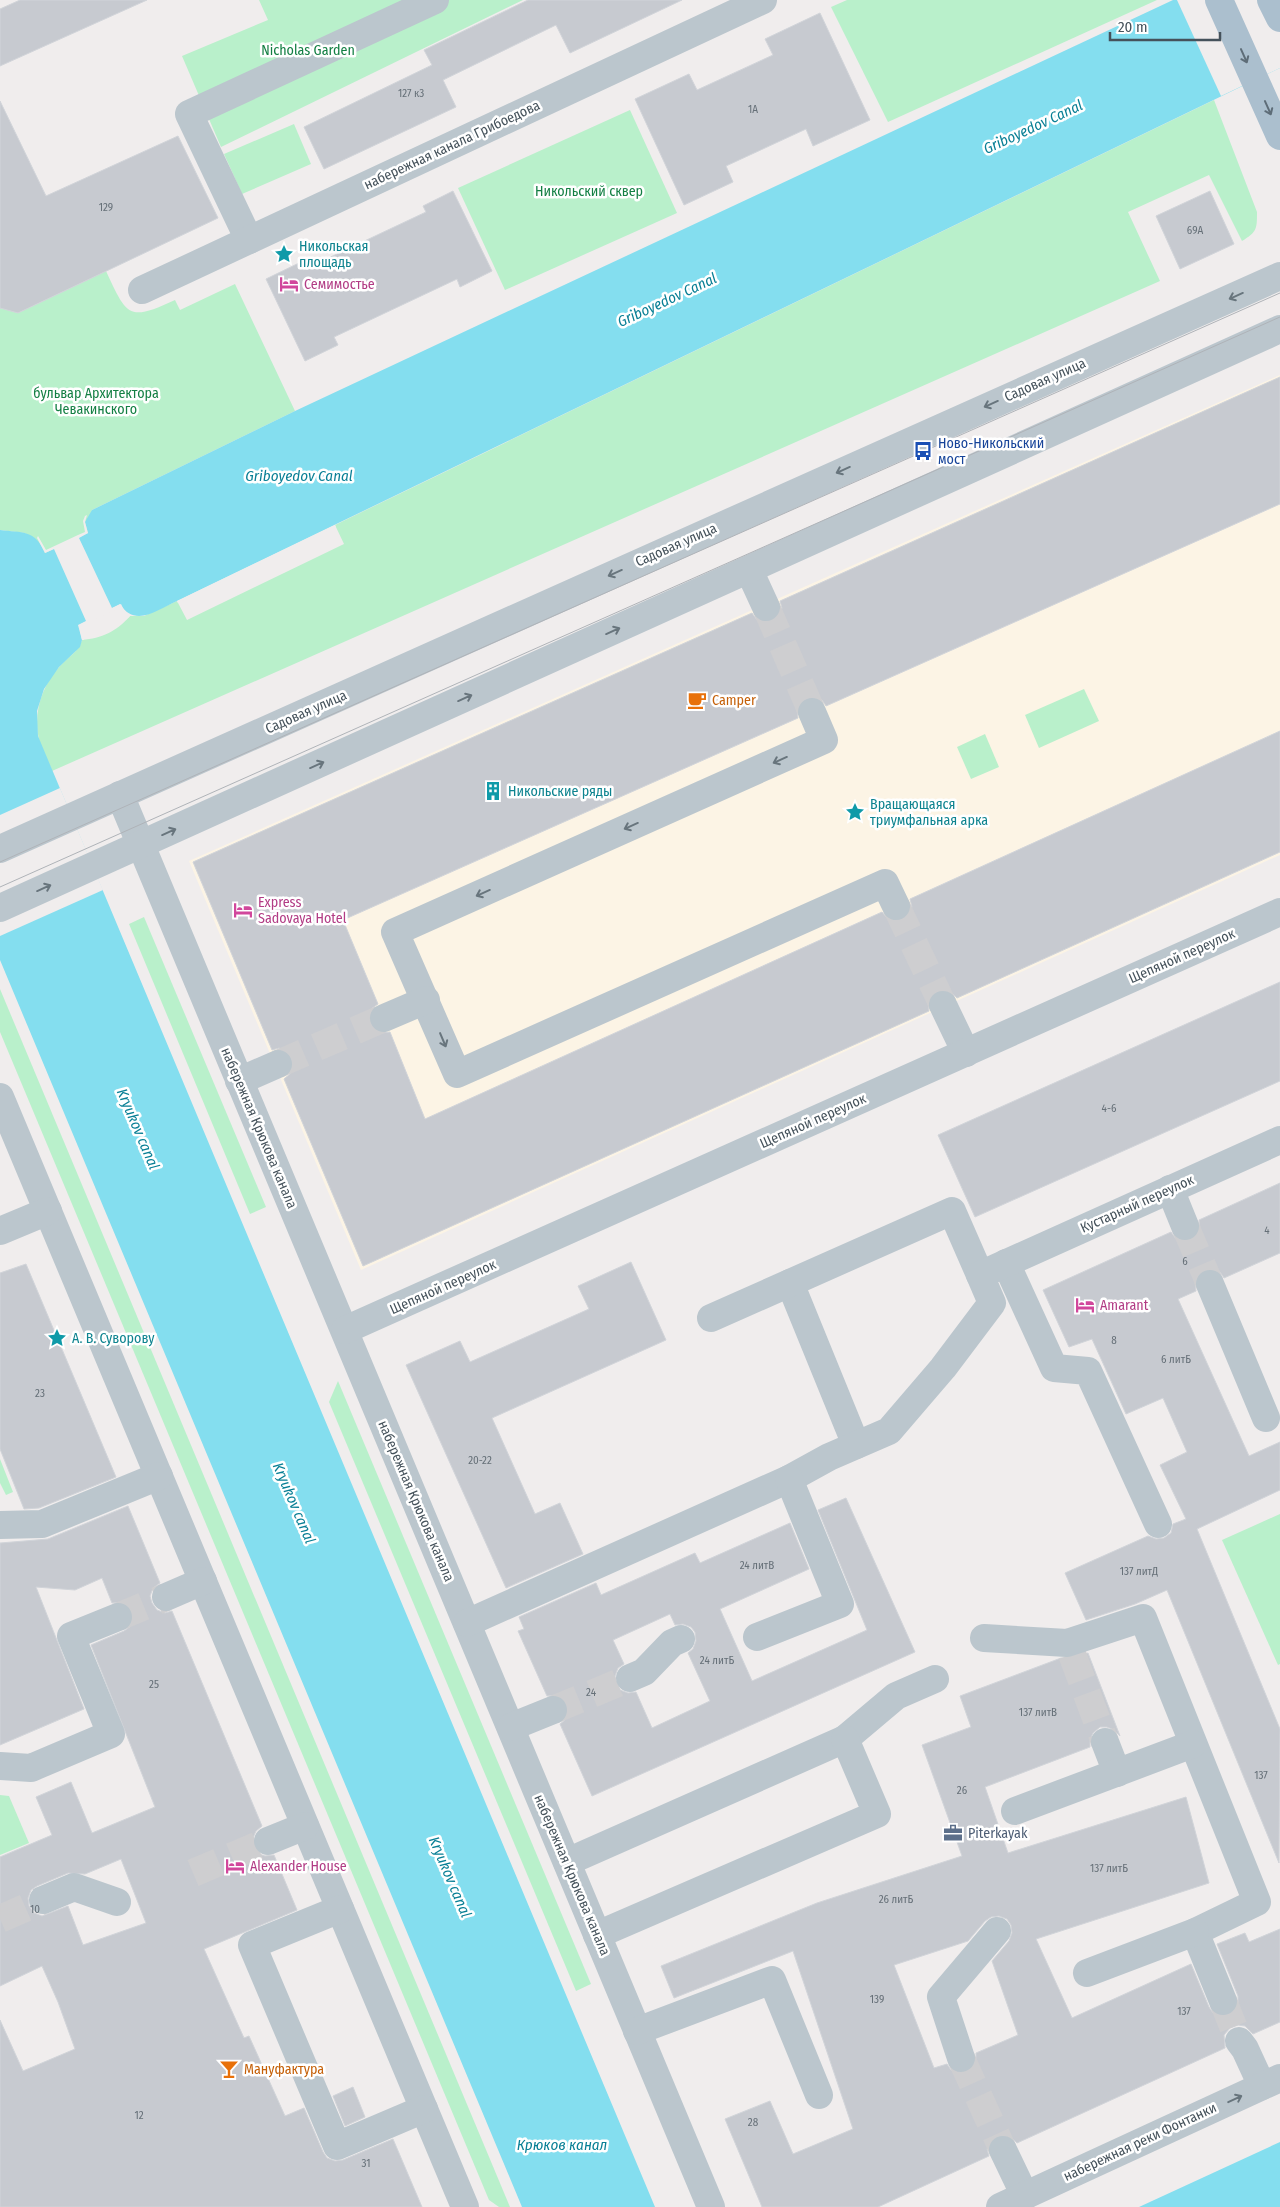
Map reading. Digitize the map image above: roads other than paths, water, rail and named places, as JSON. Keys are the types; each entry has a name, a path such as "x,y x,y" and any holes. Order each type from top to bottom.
{"main road":[{"path":"1219,0 1280,136"},
{"path":"1271,0 1280,18"}],"street":[{"path":"249,240 189,114 435,0"},
{"name":"набережная канала Грибоедова","path":"142,290 763,0"},
{"name":"Садовая улица","path":"0,849 1280,276"},
{"path":"0,908 1280,329"},
{"path":"749,570 766,607"},
{"path":"812,712 824,740 395,932 458,1074 885,883 896,906"},
{"name":"набережная Крюкова канала","path":"120,795 711,2207"},
{"name":"Щепяной переулок","path":"345,1330 1280,912"},
{"path":"384,1018 426,1000"},
{"path":"943,1005 966,1053"},
{"path":"239,1080 278,1064"},
{"path":"0,1097 465,2207"},
{"name":"Кустарный переулок","path":"994,1268 1280,1140"},
{"path":"1170,1189 1185,1226"},
{"path":"711,1318 952,1210 994,1268 1054,1368 1088,1371 1158,1524"},
{"path":"0,1231 48,1211"},
{"path":"467,1623 790,1479 829,1457 889,1431 943,1368 992,1303 994,1268"},
{"path":"790,1283 856,1445"},
{"path":"1210,1284 1266,1418"},
{"path":"0,1526 42,1524 159,1476"},
{"path":"757,1637 840,1604 790,1479"},
{"path":"166,1597 203,1582"},
{"path":"0,1766 31,1768 111,1734 71,1636 118,1617"},
{"path":"984,1638 1070,1649 1143,1618 1257,1902 1195,1932 1087,1973"},
{"path":"630,1678 644,1672 672,1643 682,1639"},
{"path":"567,1862 844,1739 896,1696 935,1679"},
{"path":"511,1727 553,1710"},
{"path":"597,1935 877,1814 844,1739"},
{"path":"1105,1742 1117,1772"},
{"path":"1015,1811 1193,1744"},
{"path":"268,1841 305,1826"},
{"path":"43,1900 74,1887 118,1902"},
{"path":"340,1909 252,1945 338,2146 424,2109"},
{"path":"962,2058 941,1997 997,1932"},
{"path":"1195,1932 1223,2000"},
{"path":"637,2031 772,1980 818,2095"},
{"path":"1239,2041 1271,2082"},
{"name":"набережная реки Фонтанки","path":"1000,2207 1271,2082"},
{"path":"1003,2150 1024,2196"}],"water":[{"path":"1173,0 1280,0 1280,68 154,612 147,615 132,615 120,604 79,625 82,640 80,647 59,667 44,689 37,711 38,736 655,2207 522,2207 0,960 0,530 21,532 32,536 41,545 45,553 88,533 85,522 92,510 295,411"},
{"path":"1280,2142 1280,2207 1139,2207"}],"tunnel":[{"path":"766,607 812,712"},
{"path":"896,906 943,1005"},
{"path":"278,1064 384,1018"},
{"path":"1185,1226 1210,1284"},
{"path":"118,1617 166,1597"},
{"path":"1072,1654 1105,1742"},
{"path":"553,1710 630,1678"},
{"path":"193,1873 268,1841"},
{"path":"0,1919 43,1900"},
{"path":"1223,2001 1239,2041"},
{"path":"961,2058 1003,2150"}],"tram line":[{"path":"0,862 1280,293"},
{"path":"0,887 1280,317"}],"place":[{"name":"Никольская площадь","path":"284,254"},
{"name":"Семимостье","path":"289,284"},
{"name":"Ново-Никольский мост","path":"923,451"},
{"name":"Camper","path":"697,700"},
{"name":"Никольские ряды","path":"493,791"},
{"name":"Вращающаяся триумфальная арка","path":"855,812"},
{"name":"Express Sadovaya Hotel","path":"243,910"},
{"name":"Amarant","path":"1085,1305"},
{"name":"А. В. Суворову","path":"57,1338"},
{"name":"Piterkayak","path":"953,1833"},
{"name":"Alexander House","path":"235,1866"},
{"name":"Мануфактура","path":"229,2069"}],"park label":[{"name":"Nicholas Garden","path":"308,50"},
{"name":"Никольский сквер","path":"589,191"},
{"name":"бульвар Архитектора Чевакинского","path":"96,402"}],"water label":[{"name":"Griboyedov Canal","path":"1033,127"},
{"name":"Griboyedov Canal","path":"667,300"},
{"name":"Griboyedov Canal","path":"299,476"},
{"name":"Kryukov canal","path":"138,1129"},
{"name":"Kryukov canal","path":"294,1503"},
{"name":"Kryukov canal","path":"450,1877"},
{"name":"Крюков канал","path":"562,2145"}]}
